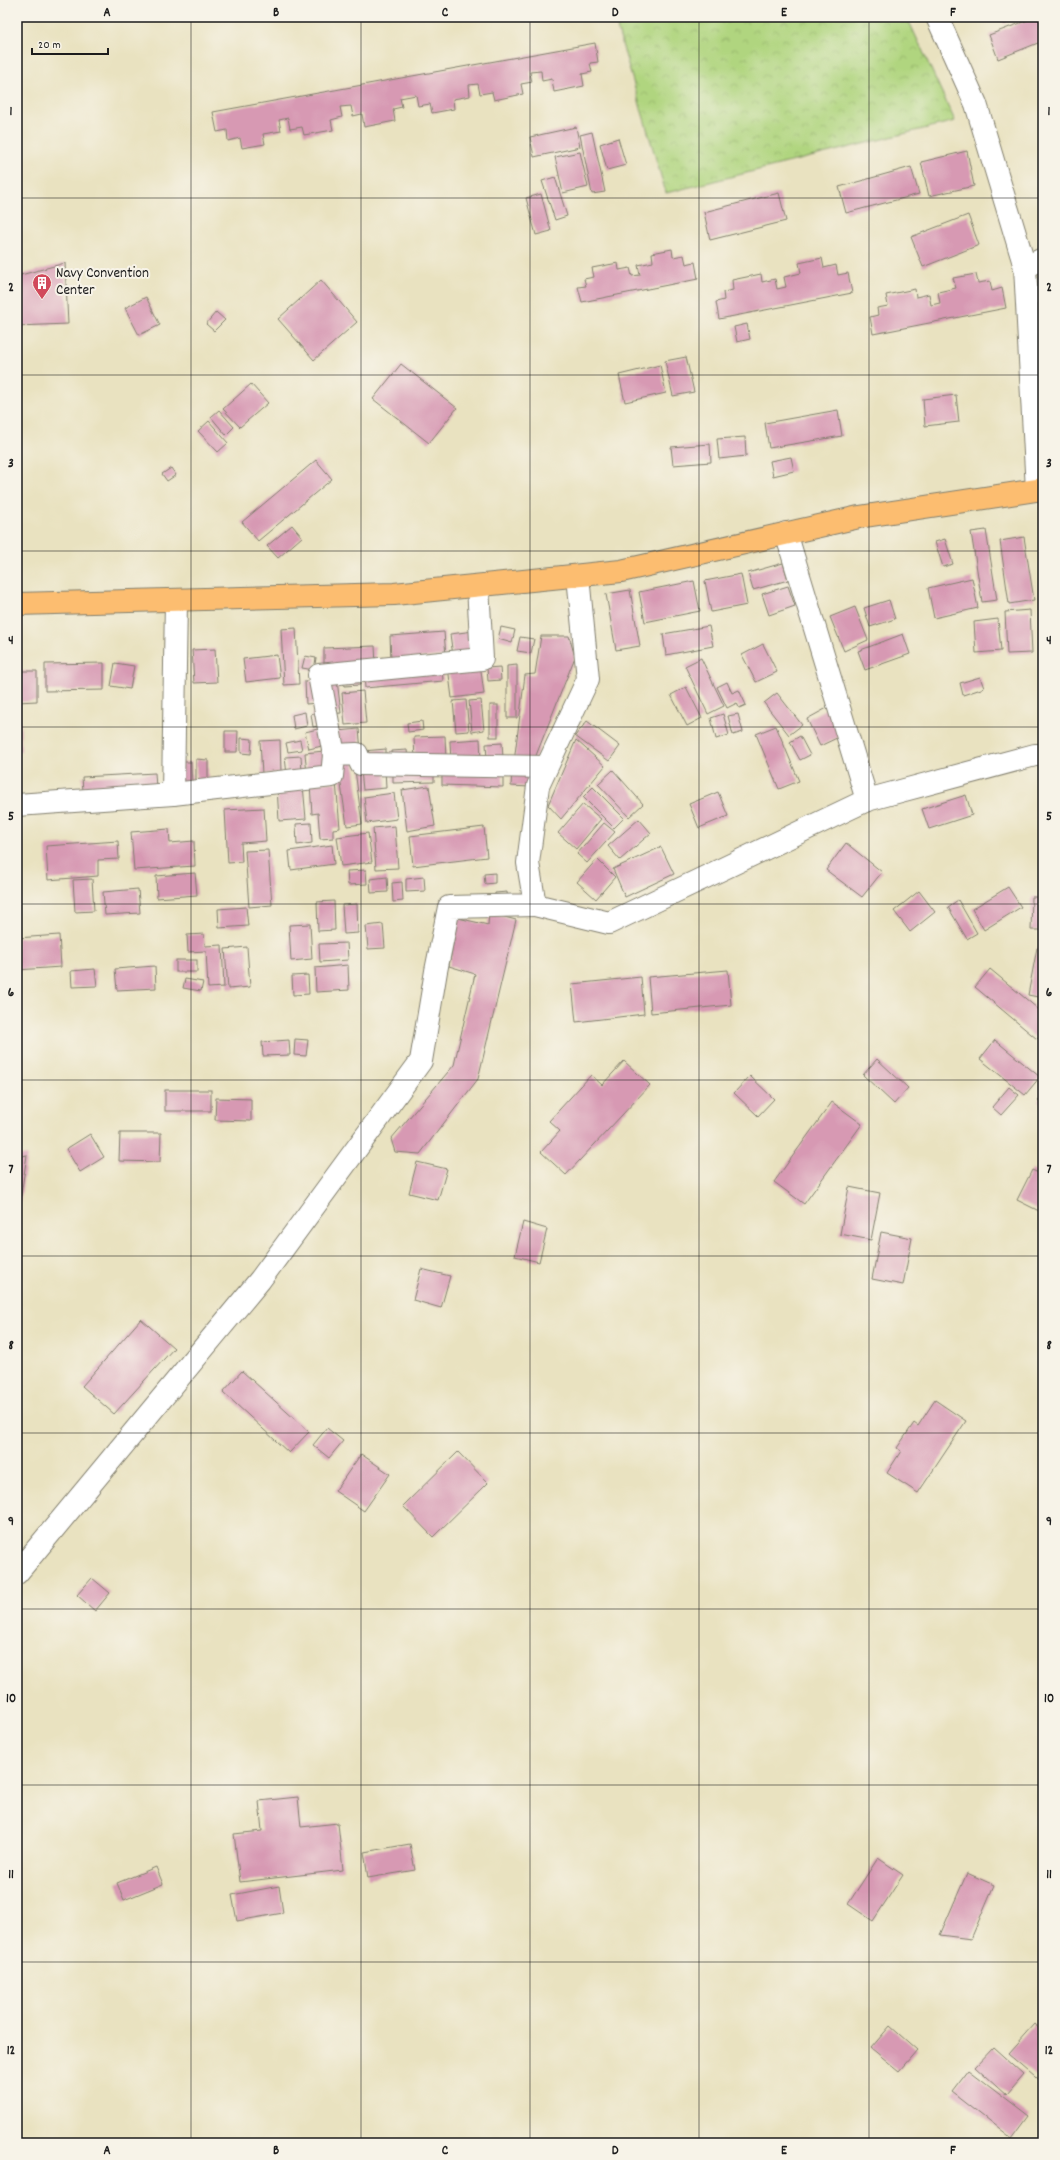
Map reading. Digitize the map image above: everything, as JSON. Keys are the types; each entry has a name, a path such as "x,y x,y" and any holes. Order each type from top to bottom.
{"main road":[{"path":"17,604 394,594 578,576 621,571 859,517 1040,490"}],"street":[{"path":"937,17 976,104 1034,263 1040,490"},
{"path":"786,533 868,800"},
{"path":"535,905 528,863 538,786 588,679 578,576"},
{"path":"17,805 174,794 332,776 334,755 319,675 482,659 478,586"},
{"path":"174,794 176,600"},
{"path":"334,755 357,754 361,764 546,767"},
{"path":"17,1573 260,1280 421,1061 436,970 449,907 535,905 609,923 868,800 1035,755 1043,755"}],"green space":[{"path":"614,17 907,17 955,121 666,193"}],"building":[{"path":"997,17 1012,17 1005,24"},
{"path":"1036,17 1043,17 1043,41 998,59 989,35"},
{"path":"595,43 598,62 590,63 592,72 582,74 584,86 554,92 552,79 542,81 541,71 530,72 532,82 521,84 523,94 494,100 492,92 480,94 478,84 469,85 470,96 453,99 454,109 432,113 430,104 418,106 416,95 400,98 402,107 393,109 395,121 364,127 362,114 353,116 351,106 340,107 342,117 331,120 333,130 304,135 302,127 290,129 288,118 279,120 281,131 263,134 265,144 242,148 240,138 228,141 227,130 217,132 213,112"},
{"path":"576,127 580,147 534,157 530,137"},
{"path":"592,132 605,192 592,194 580,135"},
{"path":"618,138 626,165 607,170 600,144"},
{"path":"967,151 974,186 929,196 921,162"},
{"path":"580,152 588,187 563,193 555,157"},
{"path":"911,167 919,194 846,213 839,187"},
{"path":"555,177 567,216 555,220 542,181"},
{"path":"779,193 786,221 710,240 704,212"},
{"path":"541,194 551,231 536,235 526,198"},
{"path":"968,215 979,245 923,267 911,237"},
{"path":"672,249 673,257 684,255 686,264 695,262 698,279 582,302 578,287 586,286 584,279 594,277 592,268 618,263 619,270 630,268 632,276 640,275 638,265 653,262 652,253"},
{"path":"822,258 824,268 836,265 838,275 848,273 852,293 719,319 716,302 724,300 723,292 733,290 732,280 761,274 762,282 775,279 777,289 786,287 784,277 801,273 799,263"},
{"name":"Navy Convention Center","path":"65,263 68,324 17,326 17,276"},
{"path":"976,274 978,283 990,281 992,291 1002,288 1006,308 873,334 870,317 878,315 877,308 888,306 886,295 915,289 916,297 929,294 931,305 940,303 938,292 956,288 953,278"},
{"path":"321,280 357,322 314,360 278,319"},
{"path":"146,297 160,325 139,335 125,308"},
{"path":"216,312 225,320 214,331 206,324"},
{"path":"747,324 750,339 737,342 734,327"},
{"path":"686,357 694,392 673,396 665,361"},
{"path":"401,364 457,408 429,443 373,399"},
{"path":"660,365 666,393 625,402 619,375"},
{"path":"251,384 268,403 240,427 223,409"},
{"path":"956,395 959,422 925,426 923,399"},
{"path":"219,410 234,427 226,435 211,417"},
{"path":"838,410 842,436 769,448 765,423"},
{"path":"209,421 228,443 218,452 198,431"},
{"path":"745,437 746,456 719,459 717,439"},
{"path":"710,444 711,462 673,465 671,447"},
{"path":"791,457 794,471 773,476 770,461"},
{"path":"316,460 332,479 258,541 242,522"},
{"path":"171,468 176,475 167,481 162,474"},
{"path":"292,525 302,537 278,558 267,546"},
{"path":"986,530 997,600 982,602 971,532"},
{"path":"1024,537 1034,600 1009,604 1000,541"},
{"path":"945,539 953,564 943,567 935,542"},
{"path":"783,563 788,580 753,590 748,573"},
{"path":"741,574 747,605 711,612 705,581"},
{"path":"972,578 978,608 934,618 928,588"},
{"path":"694,581 700,611 645,622 639,592"},
{"path":"788,586 795,606 769,615 762,594"},
{"path":"630,590 640,646 616,650 606,594"},
{"path":"889,600 895,619 870,627 864,608"},
{"path":"855,607 868,640 844,651 830,617"},
{"path":"1030,610 1032,653 1007,654 1005,612"},
{"path":"998,619 1001,651 976,653 974,622"},
{"path":"709,626 713,646 666,655 663,634"},
{"path":"501,627 515,630 512,643 498,639"},
{"path":"296,628 299,684 284,685 281,629"},
{"path":"474,631 477,652 453,656 450,634"},
{"path":"444,632 446,656 391,660 390,636"},
{"path":"903,634 910,654 865,670 858,651"},
{"path":"541,636 569,636 575,657 533,763 514,762 525,675 535,674"},
{"path":"520,637 534,639 531,653 517,651"},
{"path":"763,644 777,672 756,682 742,655"},
{"path":"375,646 376,665 324,667 324,648"},
{"path":"215,649 217,682 194,683 192,650"},
{"path":"277,655 280,678 246,682 243,659"},
{"path":"305,656 316,658 314,670 302,668"},
{"path":"701,658 724,706 708,714 685,666"},
{"path":"104,663 104,690 45,691 45,664"},
{"path":"115,663 134,666 130,689 111,686"},
{"path":"480,663 484,694 452,698 448,667"},
{"path":"517,665 517,718 507,718 507,666"},
{"path":"442,667 443,681 365,688 364,674"},
{"path":"500,667 501,680 488,681 487,668"},
{"path":"17,671 37,671 37,701 17,702"},
{"path":"359,675 360,685 344,686 343,676"},
{"path":"980,677 984,688 963,695 960,683"},
{"path":"316,680 317,703 306,704 305,681"},
{"path":"337,680 341,713 329,714 326,681"},
{"path":"727,682 732,693 739,690 746,705 739,708 737,703 727,708 717,687"},
{"path":"686,687 702,718 687,726 671,695"},
{"path":"363,691 366,723 345,725 342,693"},
{"path":"777,693 802,725 789,735 764,703"},
{"path":"466,700 469,731 456,732 453,701"},
{"path":"481,700 484,730 472,732 469,701"},
{"path":"490,705 498,705 498,737 490,737"},
{"path":"827,708 841,736 820,746 807,719"},
{"path":"17,711 20,711 21,752 17,752"},
{"path":"319,711 322,725 313,727 311,714"},
{"path":"305,712 307,726 294,729 292,715"},
{"path":"723,714 729,735 716,739 711,718"},
{"path":"738,714 743,732 733,735 728,716"},
{"path":"422,721 423,730 408,732 407,723"},
{"path":"587,721 620,746 609,761 575,736"},
{"path":"776,726 799,781 779,789 756,734"},
{"path":"322,728 326,745 309,749 305,732"},
{"path":"359,729 361,751 339,754 337,731"},
{"path":"225,731 238,731 237,752 225,752"},
{"path":"445,736 446,760 415,761 414,737"},
{"path":"800,736 810,755 800,760 790,742"},
{"path":"241,738 252,739 251,754 241,753"},
{"path":"480,739 481,761 451,763 450,741"},
{"path":"280,740 281,773 262,774 260,741"},
{"path":"300,740 302,750 288,752 286,743"},
{"path":"576,740 605,766 561,819 548,805"},
{"path":"502,743 503,758 487,759 486,744"},
{"path":"386,749 386,760 364,762 363,751"},
{"path":"407,750 408,761 392,762 391,751"},
{"path":"324,751 326,772 307,775 305,753"},
{"path":"301,756 302,773 287,775 285,757"},
{"path":"196,759 208,760 208,784 196,784"},
{"path":"177,762 191,762 192,788 177,789"},
{"path":"354,762 362,824 347,826 338,764"},
{"path":"385,768 386,788 363,790 361,770"},
{"path":"512,769 530,770 529,787 511,786"},
{"path":"442,770 503,771 503,787 442,785"},
{"path":"613,770 643,804 629,817 598,784"},
{"path":"434,771 434,782 393,783 393,772"},
{"path":"155,773 156,788 83,791 82,777"},
{"path":"336,782 340,828 333,829 333,838 320,839 318,813 312,814 310,784"},
{"path":"303,785 306,819 279,821 277,787"},
{"path":"429,786 435,826 407,831 402,790"},
{"path":"593,787 624,818 614,828 583,797"},
{"path":"718,792 728,816 699,828 689,804"},
{"path":"394,793 397,819 367,823 364,797"},
{"path":"966,795 972,815 929,829 922,809"},
{"path":"583,804 601,819 576,849 558,833"},
{"path":"264,808 266,841 241,843 242,862 228,863 225,810"},
{"path":"639,819 651,833 620,860 608,846"},
{"path":"311,823 312,843 297,845 296,824"},
{"path":"604,823 615,832 587,863 577,854"},
{"path":"395,826 398,868 376,869 373,828"},
{"path":"484,827 487,857 413,866 410,836"},
{"path":"169,829 170,843 194,841 195,866 134,870 131,832"},
{"path":"368,833 372,862 341,866 337,837"},
{"path":"118,841 119,859 98,860 98,876 48,880 46,846"},
{"path":"846,843 882,872 862,897 826,870"},
{"path":"332,845 334,864 291,870 289,851"},
{"path":"661,847 674,874 625,897 613,869"},
{"path":"268,850 272,905 249,907 245,851"},
{"path":"597,859 615,877 596,899 577,882"},
{"path":"366,870 367,884 348,885 347,871"},
{"path":"195,873 197,895 157,898 156,876"},
{"path":"495,873 495,883 485,884 484,874"},
{"path":"387,877 388,892 371,893 370,879"},
{"path":"424,877 425,891 406,892 406,879"},
{"path":"92,879 94,911 75,912 73,880"},
{"path":"402,882 403,901 393,902 392,883"},
{"path":"1008,887 1021,907 984,930 972,909"},
{"path":"138,889 140,913 105,915 103,892"},
{"path":"919,891 935,912 910,932 894,911"},
{"path":"507,892 508,903 495,903 495,893"},
{"path":"1032,897 1043,897 1043,930 1031,930"},
{"path":"958,900 977,933 967,939 948,907"},
{"path":"334,901 335,930 318,931 317,902"},
{"path":"357,904 358,933 344,934 342,905"},
{"path":"246,907 248,926 219,928 218,909"},
{"path":"489,913 516,920 478,1079 420,1154 395,1152 391,1139 454,1065 475,974 449,966 458,918 488,925"},
{"path":"310,924 312,959 291,961 289,925"},
{"path":"383,924 385,948 368,949 366,926"},
{"path":"204,934 205,946 222,945 224,987 208,988 206,951 188,952 187,935"},
{"path":"59,935 61,967 17,970 17,938"},
{"path":"347,943 348,960 320,962 319,944"},
{"path":"247,947 250,987 228,989 225,949"},
{"path":"1037,948 1043,949 1043,998 1028,995"},
{"path":"176,960 197,960 197,972 176,972"},
{"path":"348,965 349,990 316,992 315,968"},
{"path":"155,966 156,988 117,990 115,969"},
{"path":"95,969 97,986 72,987 71,971"},
{"path":"990,969 1043,1013 1043,1032 1037,1039 975,987"},
{"path":"728,970 731,1005 651,1013 648,977"},
{"path":"308,975 309,994 293,995 292,976"},
{"path":"641,977 644,1014 576,1022 572,984"},
{"path":"185,979 203,982 201,991 183,988"},
{"path":"295,1039 308,1040 306,1056 294,1055"},
{"path":"289,1040 290,1055 263,1056 262,1042"},
{"path":"995,1040 1040,1077 1025,1095 980,1059"},
{"path":"877,1059 908,1088 894,1104 863,1075"},
{"path":"624,1061 650,1085 566,1175 541,1152 560,1131 549,1121 591,1075 602,1085"},
{"path":"750,1076 774,1099 758,1116 734,1093"},
{"path":"1009,1087 1019,1095 1001,1115 992,1107"},
{"path":"165,1090 211,1090 211,1111 165,1111"},
{"path":"1043,1096 1043,1106 1038,1101"},
{"path":"216,1098 251,1099 251,1121 215,1120"},
{"path":"832,1102 862,1124 804,1204 774,1182"},
{"path":"120,1133 161,1133 160,1162 119,1161"},
{"path":"90,1134 104,1157 80,1172 66,1149"},
{"path":"27,1155 18,1215 17,1215 17,1157"},
{"path":"417,1162 447,1169 438,1200 409,1193"},
{"path":"1032,1170 1043,1175 1043,1213 1017,1200"},
{"path":"849,1187 880,1193 871,1240 840,1234"},
{"path":"523,1222 547,1229 539,1262 515,1256"},
{"path":"881,1232 912,1238 903,1285 872,1279"},
{"path":"421,1269 450,1276 441,1308 413,1300"},
{"path":"141,1319 174,1348 114,1414 82,1386"},
{"path":"242,1371 309,1432 289,1453 223,1392"},
{"path":"935,1400 966,1421 918,1493 887,1473 901,1451 897,1448 914,1423 918,1426"},
{"path":"327,1428 343,1441 329,1458 313,1445"},
{"path":"458,1452 488,1483 433,1537 403,1506"},
{"path":"361,1454 390,1474 364,1511 335,1491"},
{"path":"92,1578 110,1593 95,1611 77,1595"},
{"path":"298,1797 301,1827 338,1823 343,1870 240,1882 234,1834 262,1831 259,1801"},
{"path":"410,1844 415,1870 368,1878 364,1852"},
{"path":"878,1858 903,1875 873,1921 848,1904"},
{"path":"156,1867 163,1884 124,1900 117,1883"},
{"path":"967,1873 994,1885 971,1939 940,1935"},
{"path":"279,1886 283,1913 237,1921 232,1895"},
{"path":"1034,2024 1043,2032 1043,2083 1008,2053"},
{"path":"890,2026 917,2050 899,2071 871,2048"},
{"path":"993,2047 1024,2075 1007,2095 975,2066"},
{"path":"969,2070 1029,2116 1012,2139 952,2092"}],"place":[{"name":"Navy Convention Center","path":"42,300"}]}
